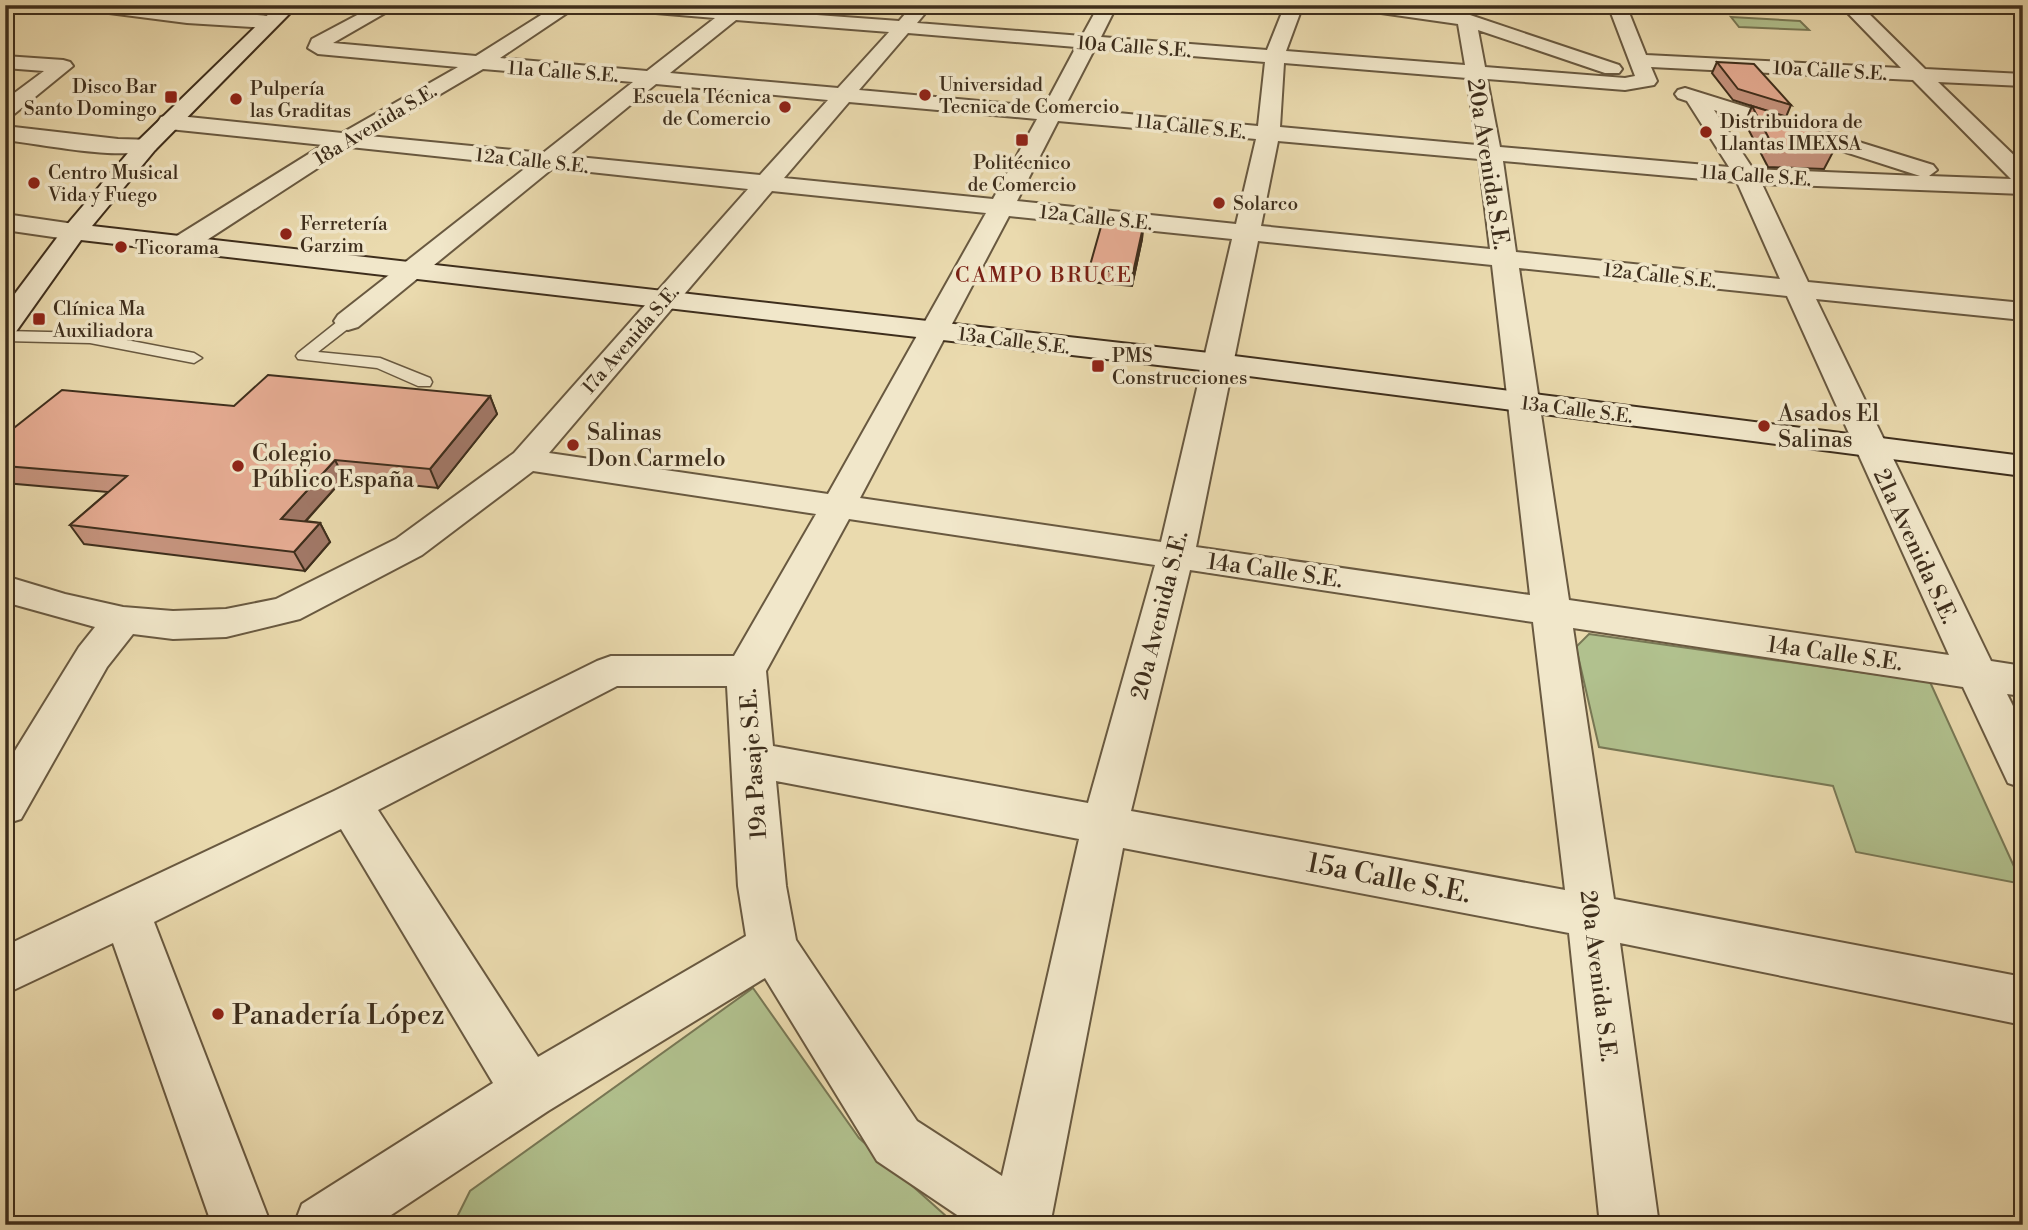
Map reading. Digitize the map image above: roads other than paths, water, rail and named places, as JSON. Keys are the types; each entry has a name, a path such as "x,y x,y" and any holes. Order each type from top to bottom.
{"street":[{"path":"108,5 109,8 187,17 270,22"},
{"path":"5,327 74,232 147,145 289,5"},
{"name":"11a Calle S.E.","path":"390,5 329,36 319,43 318,48 1746,176 2023,187"},
{"name":"18a Avenida S.E.","path":"181,245 344,141 477,64 570,5"},
{"name":"10a Calle S.E.","path":"620,5 738,9 903,27 1474,73 1625,84 1647,81"},
{"name":"17a Avenida S.E.","path":"123,620 173,625 226,623 286,610 410,547 526,460 923,5"},
{"path":"1052,113 1108,5"},
{"name":"20a Avenida S.E.","path":"1020,1224 1105,824 1175,555 1268,134 1275,56 1294,5"},
{"path":"1360,5 1440,14 1467,20 1695,97 1977,187"},
{"path":"1617,5 1647,81"},
{"path":"1849,5 2023,178"},
{"path":"348,321 738,9"},
{"name":"20a Avenida S.E.","path":"1467,20 1490,154 1592,916 1630,1225"},
{"name":"10a Calle S.E.","path":"1637,60 2023,80"},
{"path":"5,62 63,66 5,110"},
{"name":"21a Avenida S.E.","path":"1695,97 1746,176 2023,771"},
{"name":"19a Pasaje S.E.","path":"1020,1224 897,1141 773,947 762,886 746,671 936,331 1052,113"},
{"name":"12a Calle S.E.","path":"169,122 2023,312"},
{"path":"5,133 118,146 147,145"},
{"name":"13a Calle S.E.","path":"5,222 181,245 1217,363 2023,466"},
{"name":"14a Calle S.E.","path":"526,460 2023,681"},
{"path":"5,589 62,607 123,620 93,657 5,806"},
{"path":"5,971 350,804 611,671 746,671"},
{"name":"15a Calle S.E.","path":"754,760 1592,916 2023,1001"},
{"path":"350,804 529,1092"},
{"path":"126,911 242,1225"},
{"path":"323,1225 529,1092 773,947"}],"lane":[{"path":"348,321 304,356 380,363 425,382"},
{"path":"5,336 90,338 194,358"}],"place":[{"name":"Universidad Tecnica de Comercio","path":"925,95"},
{"name":"Disco Bar Santo Domingo","path":"171,97"},
{"name":"Pulpería las Graditas","path":"236,99"},
{"name":"Escuela Técnica de Comercio","path":"785,107"},
{"name":"Distribuidora de Llantas IMEXSA","path":"1706,132"},
{"name":"Politécnico de Comercio","path":"1022,140"},
{"name":"Centro Musical Vida y Fuego","path":"34,183"},
{"name":"Solarco","path":"1219,203"},
{"name":"Ferretería Garzim","path":"286,234"},
{"name":"Ticorama","path":"121,247"},
{"name":"Clínica Ma Auxiliadora","path":"39,319"},
{"name":"PMS Construcciones","path":"1098,366"},
{"name":"Asados El Salinas","path":"1764,426"},
{"name":"Salinas Don Carmelo","path":"573,445"},
{"name":"Colegio Público España","path":"238,466"},
{"name":"Panadería López","path":"218,1014"}],"district":[{"name":"CAMPO BRUCE","path":"1044,275"}]}
